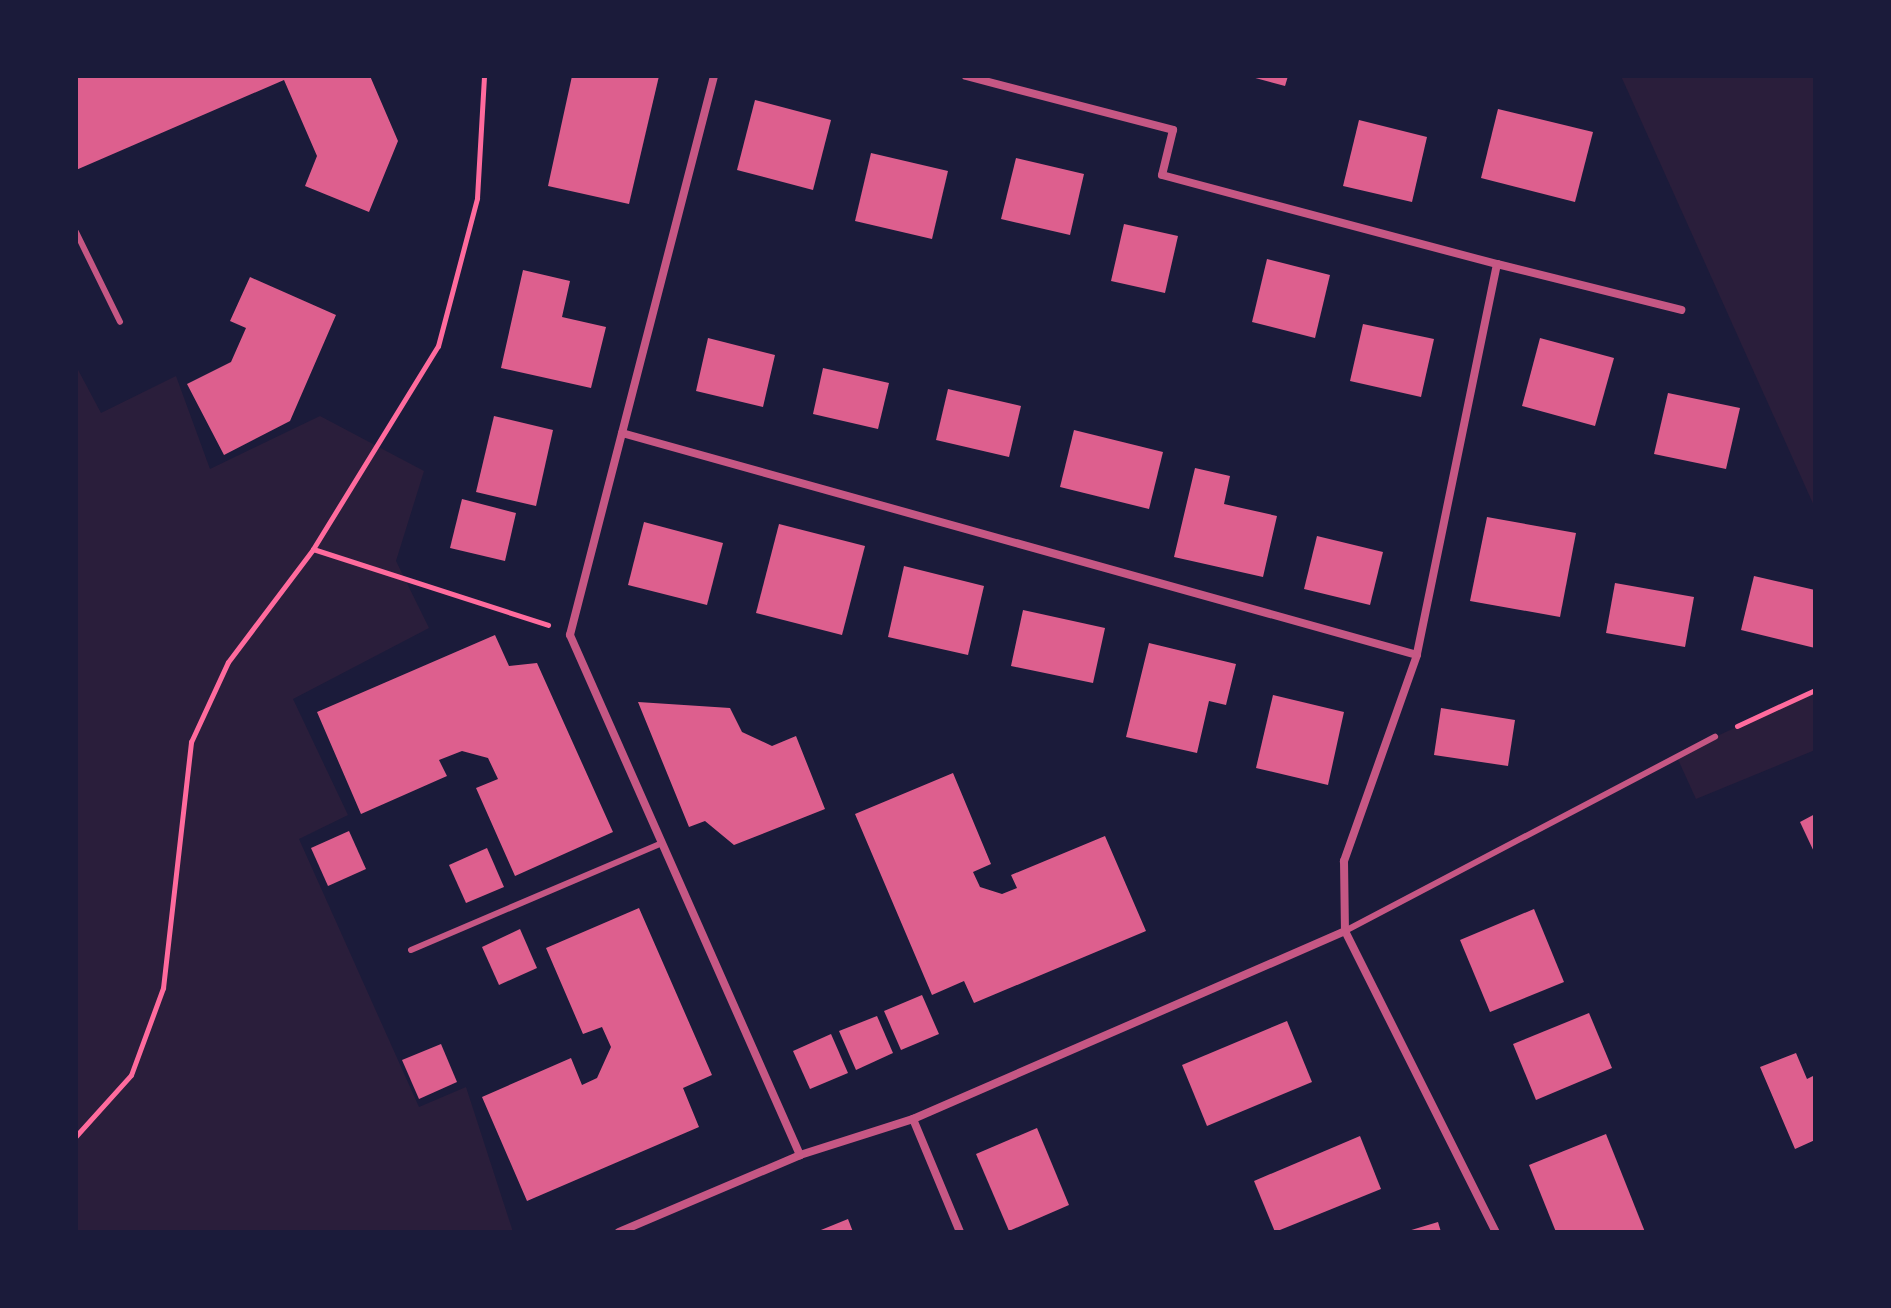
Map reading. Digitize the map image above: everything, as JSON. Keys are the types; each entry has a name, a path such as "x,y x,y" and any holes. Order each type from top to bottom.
{"street":[{"path":"714,76 570,635 800,1155"},
{"path":"966,76 1173,130 1162,175 1681,310"},
{"path":"1496,1232 1345,931 1344,861 1417,655 1497,264"},
{"path":"622,433 1417,655"},
{"path":"619,1232 800,1155 913,1119 1345,931"},
{"path":"913,1119 960,1232"}],"lane":[{"path":"76,232 120,322"},
{"path":"1345,931 1715,737"},
{"path":"411,950 662,843"}],"path":[{"path":"76,1136 131,1075 163,988 191,742 228,662 313,549 438,346 477,198 484,76"},
{"path":"313,549 570,635"},
{"path":"1715,737 1815,690"}],"shaded area":[{"path":"1621,76 1815,76 1815,508"},
{"path":"76,366 101,413 176,376 210,469 320,416 424,471 396,561 429,628 293,699 348,815 299,839 419,1107 466,1087 513,1232 76,1232"},
{"path":"1815,691 1815,750 1696,799 1676,755"}],"building":[{"path":"76,76 370,76 398,141 369,212 305,186 317,156 284,80 76,170"},
{"path":"572,76 659,76 629,204 548,186"},
{"path":"1248,76 1288,76 1285,86"},
{"path":"755,100 831,120 813,190 737,170"},
{"path":"1498,109 1593,132 1575,202 1481,178"},
{"path":"1359,120 1427,137 1412,202 1343,186"},
{"path":"871,153 948,171 932,239 855,221"},
{"path":"1016,158 1084,174 1070,235 1001,219"},
{"path":"1124,224 1178,236 1165,293 1111,281"},
{"path":"1267,259 1330,275 1315,338 1252,322"},
{"path":"523,270 570,281 562,317 606,327 591,388 501,368"},
{"path":"250,277 336,315 290,421 224,455 187,384 231,362 246,328 230,321"},
{"path":"1363,324 1434,339 1421,397 1350,381"},
{"path":"708,338 775,355 763,407 696,391"},
{"path":"1540,338 1614,358 1595,426 1522,406"},
{"path":"823,368 889,383 878,429 813,414"},
{"path":"948,389 1021,406 1009,457 936,440"},
{"path":"1668,393 1740,408 1726,469 1654,454"},
{"path":"494,416 553,430 536,506 476,492"},
{"path":"1074,430 1163,452 1149,509 1060,487"},
{"path":"1195,468 1230,476 1224,504 1277,516 1263,577 1174,557"},
{"path":"462,499 516,513 505,561 450,548"},
{"path":"1487,517 1576,533 1560,617 1470,601"},
{"path":"644,522 723,543 707,605 628,585"},
{"path":"779,524 865,546 842,635 756,613"},
{"path":"1317,536 1383,552 1370,605 1304,589"},
{"path":"904,566 984,586 968,655 888,637"},
{"path":"1754,576 1815,590 1815,648 1741,630"},
{"path":"1615,583 1694,597 1685,647 1606,633"},
{"path":"1023,610 1105,628 1093,683 1011,666"},
{"path":"495,635 509,666 537,663 613,832 515,876 476,788 498,779 488,758 462,751 439,760 447,776 361,814 317,712"},
{"path":"1149,643 1236,664 1226,705 1209,701 1197,753 1126,737"},
{"path":"1273,695 1344,712 1328,785 1256,768"},
{"path":"638,702 730,708 742,732 772,746 796,736 825,809 734,845 705,821 689,827"},
{"path":"1441,708 1515,720 1508,766 1434,755"},
{"path":"953,773 991,864 973,872 980,887 1002,894 1017,888 1011,875 1105,836 1146,931 974,1003 964,981 932,995 855,814"},
{"path":"1815,814 1815,854 1800,822"},
{"path":"349,831 366,869 328,886 311,848"},
{"path":"487,848 504,887 466,903 449,865"},
{"path":"639,908 712,1075 683,1088 699,1127 527,1201 482,1097 571,1058 582,1085 597,1078 611,1047 602,1027 583,1034 546,948"},
{"path":"1534,909 1564,982 1490,1012 1460,940"},
{"path":"520,929 537,968 499,985 482,947"},
{"path":"922,995 939,1034 901,1050 884,1011"},
{"path":"1589,1013 1612,1068 1536,1100 1513,1044"},
{"path":"877,1016 893,1053 856,1070 839,1031"},
{"path":"1287,1021 1312,1082 1207,1126 1182,1065"},
{"path":"831,1034 848,1073 810,1089 793,1051"},
{"path":"441,1044 457,1082 419,1099 402,1060"},
{"path":"1796,1053 1807,1079 1815,1075 1815,1140 1795,1149 1760,1067"},
{"path":"1037,1128 1069,1205 1009,1231 976,1154"},
{"path":"1606,1134 1645,1232 1556,1232 1529,1165"},
{"path":"1360,1136 1381,1189 1275,1232 1254,1181"},
{"path":"848,1219 853,1232 816,1232"},
{"path":"1438,1222 1441,1232 1408,1231"}]}
